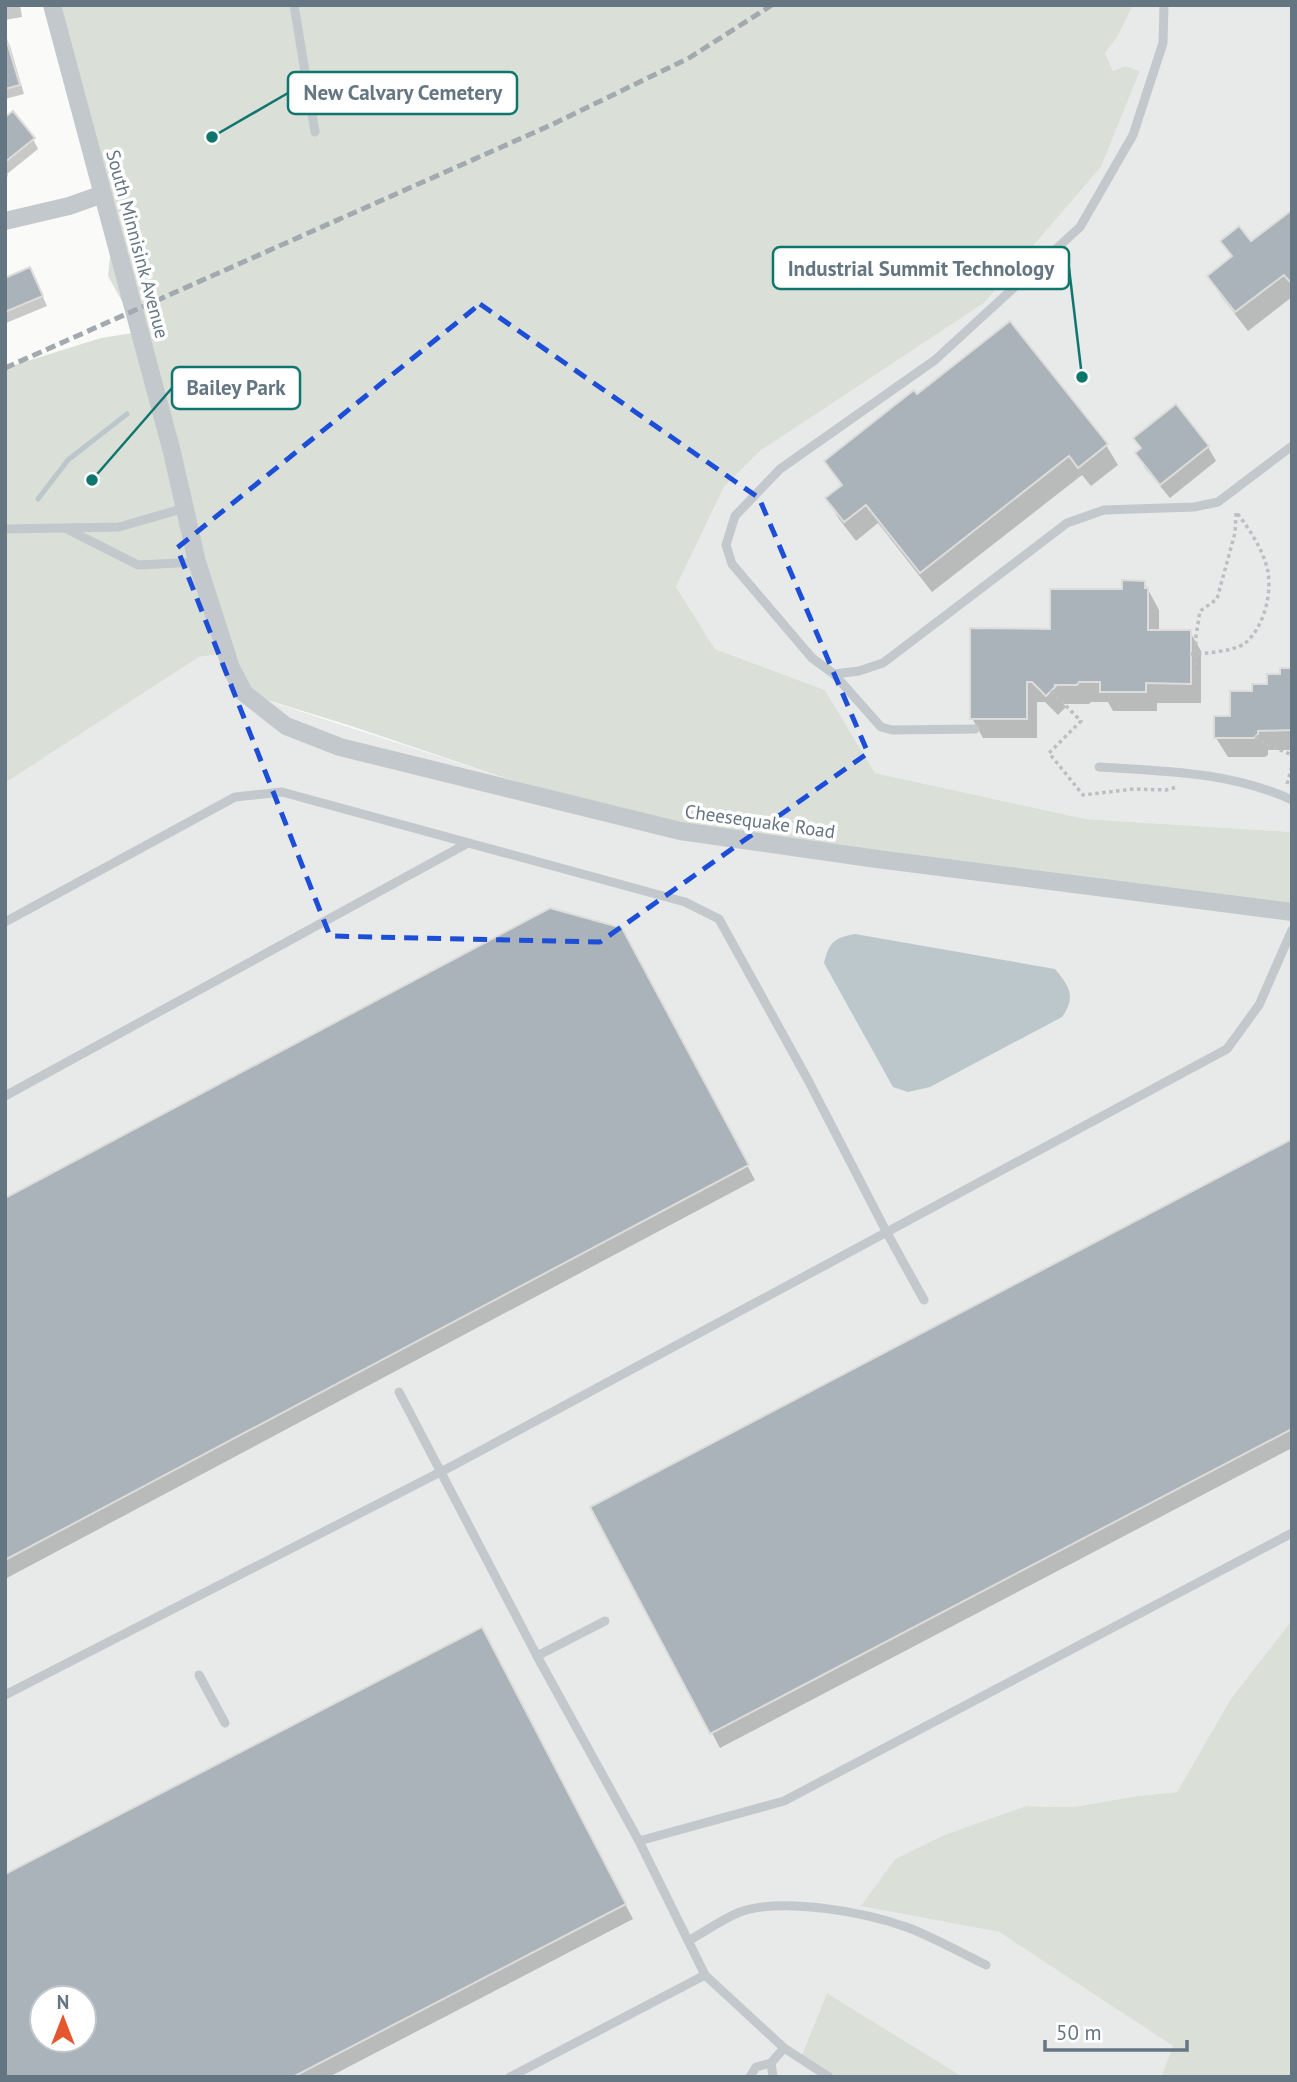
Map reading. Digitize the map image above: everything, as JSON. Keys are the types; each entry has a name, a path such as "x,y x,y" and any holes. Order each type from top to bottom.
{"street":[{"name":"South Minnisink Avenue","path":"52,5 169,440 197,562 230,668 244,693"},
{"path":"5,221 69,206 103,194"},
{"name":"Cheesequake Road","path":"244,693 286,726 340,747 680,831 1292,912"}],"lane":[{"path":"294,5 315,132"},
{"path":"975,729 892,730 881,727 834,674 812,657 732,564 726,545 735,516 780,469 935,360 1080,227 1133,135 1163,43 1165,6"},
{"path":"834,674 859,671 883,663 1067,523 1104,510 1194,507 1218,502 1292,446"},
{"path":"5,528 119,527 185,508"},
{"path":"66,529 138,565 197,562"},
{"path":"1099,767 1181,772 1233,780 1292,800"},
{"path":"5,922 235,797 282,792 684,902 719,919 924,1300"},
{"path":"5,1096 468,843"},
{"path":"5,1695 441,1472 1227,1049 1259,1005 1292,930"},
{"path":"399,1392 537,1656 639,1841 705,1975 784,2048 829,2077"},
{"path":"639,1841 784,1801 1292,1533"},
{"path":"537,1656 605,1621"},
{"path":"199,1675 225,1723"},
{"path":"688,1941 738,1913 765,1906 821,1908 909,1928 986,1965"},
{"path":"510,2077 705,1975"},
{"path":"750,2077 756,2067 771,2063 784,2048"},
{"path":"771,2063 773,2077"}],"path":[{"path":"1193,654 1211,653 1243,644 1259,626 1267,603 1269,585 1266,564 1256,541 1236,512 1234,533 1217,599 1200,611 1193,654 1195,673"},
{"path":"1256,736 1260,741 1292,755"},
{"path":"1286,786 1292,766"}],"highlighted area":[{"path":"480,304 759,498 868,753 600,942 330,936 177,548"}],"shaded area":[{"path":"52,5 1133,5 1118,36 1105,53 1113,71 1125,66 1140,71 1101,167 984,303 760,451 724,487 676,587 715,649 825,690 875,773 1086,819 1292,832 1292,912 660,820 505,778 244,693 225,653 199,657 5,783 5,368 101,338 139,332 108,276 113,230"},
{"path":"1133,5 1292,5 1292,832 1086,819 875,773 825,690 715,649 676,587 724,487 760,451 984,303 1101,167 1140,71 1125,66 1113,71 1105,53 1118,36"},
{"path":"226,653 244,693 505,778 660,820 1292,912 1292,1620 1230,1700 1177,1792 1074,1807 1026,1806 944,1835 895,1859 862,1906 999,1932 1173,2046 1161,2077 963,2077 827,1993 800,2058 829,2077 5,2077 5,783 199,657"},
{"path":"855,934 1055,969 1069,992 1069,1004 1062,1017 930,1087 908,1092 893,1087 824,963 834,942"},
{"path":"1292,1620 1292,2077 1161,2077 1173,2046 999,1932 861,1906 895,1859 944,1835 1026,1806 1074,1807 1177,1792 1230,1700"},
{"path":"827,1993 963,2077 829,2077 800,2059"}],"building":[{"path":"5,35 20,85 5,89"},
{"path":"13,111 35,138 5,162 5,117"},
{"path":"1292,210 1292,279 1289,281 1284,275 1235,312 1207,276 1232,256 1220,241 1239,226 1251,241"},
{"path":"30,267 43,296 5,312 5,278"},
{"path":"1010,321 1108,444 1078,468 1069,456 920,573 866,505 844,522 825,498 842,485 824,461 914,390 917,394"},
{"path":"1176,404 1209,446 1160,485 1135,453 1141,448 1133,438"},
{"path":"1122,580 1145,581 1145,588 1148,588 1148,630 1191,630 1191,684 1146,683 1146,692 1100,692 1100,682 1079,682 1077,685 1054,685 1056,686 1046,696 1032,682 1027,682 1027,719 970,719 970,628 1050,629 1050,589 1122,589"},
{"path":"1280,668 1292,668 1292,730 1258,731 1254,738 1214,738 1214,716 1230,716 1230,691 1252,691 1252,684 1267,684 1267,674 1280,674"},
{"path":"550,908 622,928 749,1165 5,1560 5,1198"},
{"path":"1292,1139 1292,1429 710,1734 590,1507"},
{"path":"482,1627 626,1904 293,2077 5,2077 5,1874"}],"waterway":[{"path":"38,499 68,460 127,414"}],"railway":[{"path":"5,368 551,125 689,58 772,5"}],"place":[{"name":"New Calvary Cemetery","path":"212,137"},
{"name":"Industrial Summit Technology","path":"1082,377"},
{"name":"Bailey Park","path":"92,480"}]}
